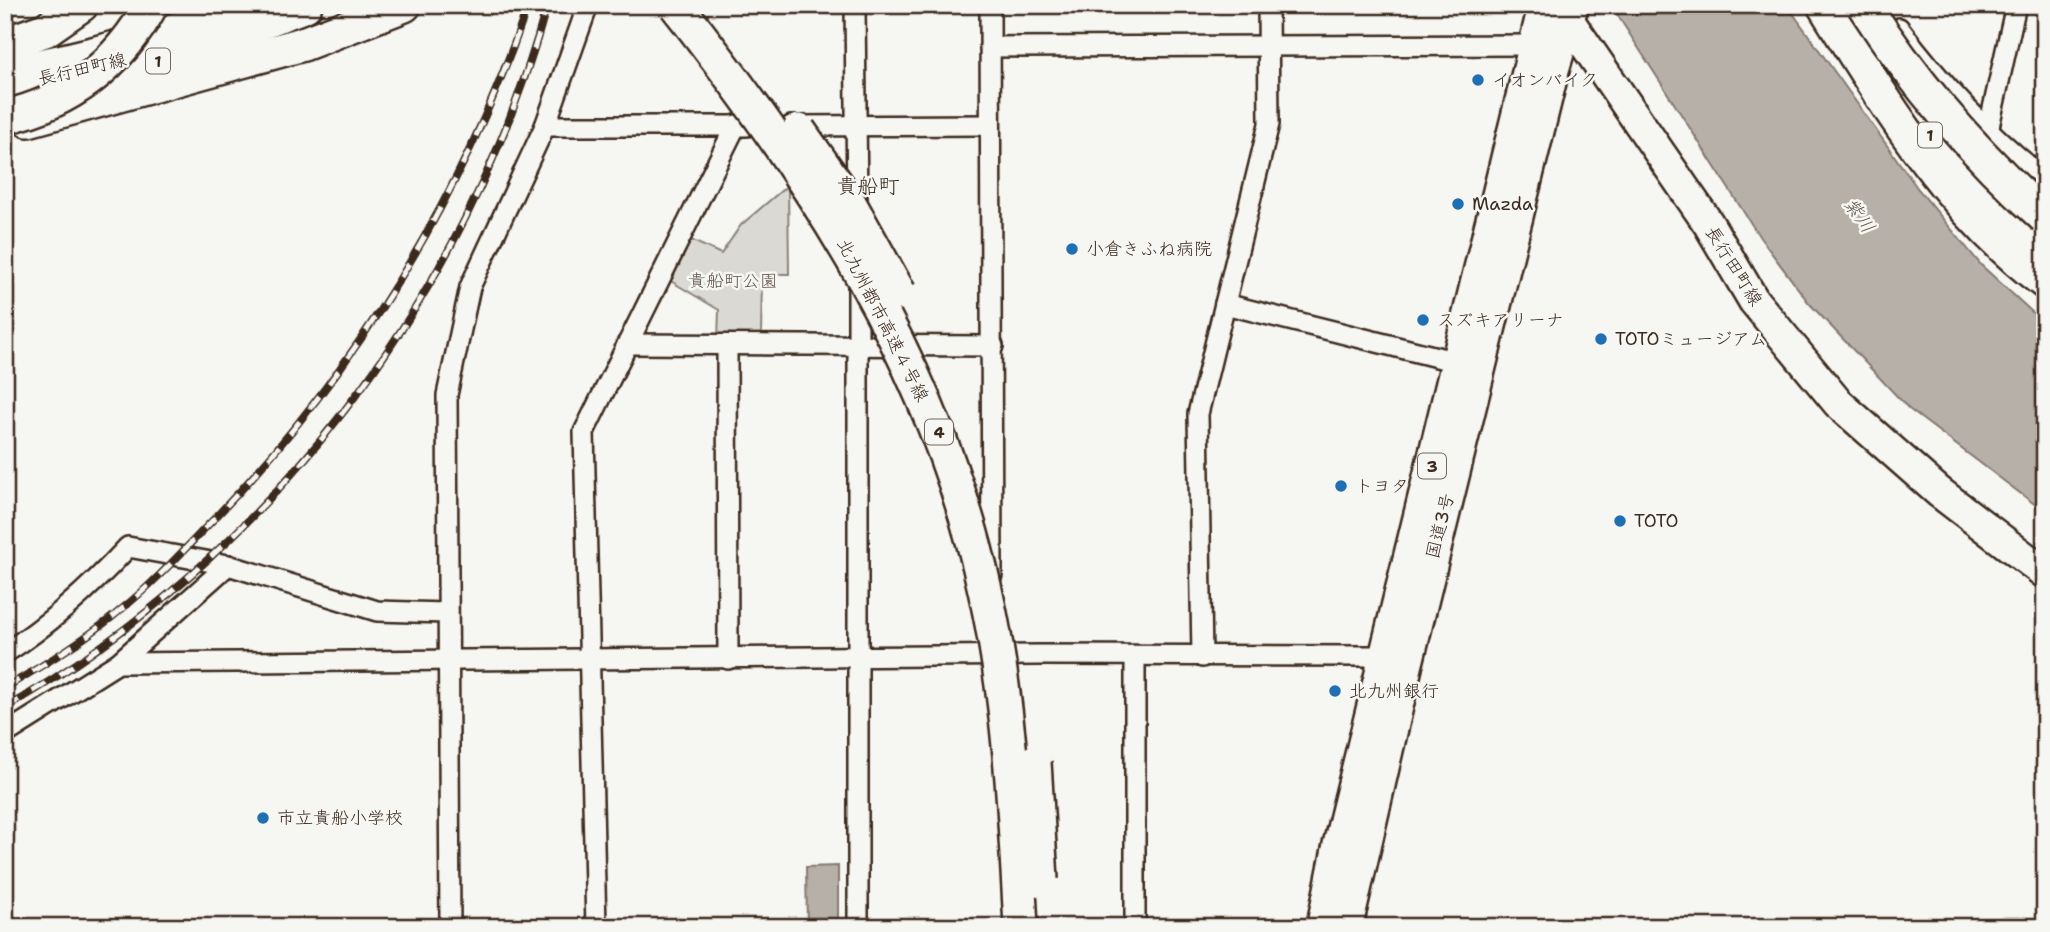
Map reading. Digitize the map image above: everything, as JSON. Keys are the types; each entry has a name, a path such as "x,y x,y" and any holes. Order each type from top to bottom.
{"highway":[{"path":"5,44 46,30 81,5"},
{"path":"5,117 44,106 96,75 119,54 151,5"},
{"name":"1","path":"5,73 98,54 164,35 241,5"},
{"name":"1","path":"5,99 102,78 171,57 305,5"},
{"path":"5,126 303,44 404,5"},
{"name":"北九州都市高速４号線","path":"676,5 773,132 828,216 905,355 948,456 985,589 995,643 1010,747 1021,927"},
{"name":"北九州都市高速４号線","path":"705,5 788,114 848,201 893,281 937,371 967,451 992,530 1017,639 1032,747 1043,927"},
{"path":"1844,6 1889,108 1931,167 1999,243 2045,282"},
{"name":"1","path":"1844,6 1909,70 1956,127 2045,217"},
{"name":"1","path":"1844,6 1895,94 1940,147 2045,248"},
{"name":"国道3号","path":"1346,927 1395,662 1457,362 1534,45 1560,9"},
{"name":"国道3号","path":"1323,927 1339,848 1395,662 1560,9"},
{"path":"1909,70 1965,127 2045,197"}],"main road":[{"name":"長行田町線","path":"5,85 121,61 198,36 276,5"},
{"name":"長行田町線","path":"1560,9 1708,223 1754,301 1838,403 1939,492 2045,573"}],"street":[{"path":"450,927 446,395 470,287 545,126 588,5"},
{"path":"855,5 860,656 858,927"},
{"path":"990,5 993,346 991,657"},
{"path":"1202,657 1198,414 1269,124 1268,5"},
{"path":"1881,5 1930,68 1988,130 2045,179"},
{"path":"1979,168 2016,5"},
{"path":"1844,6 1912,94 1979,168 2045,231"},
{"path":"990,47 1534,45"},
{"path":"596,927 584,432 736,125"},
{"path":"545,126 990,125"},
{"path":"1225,304 1457,362"},
{"path":"627,344 993,346"},
{"path":"727,346 729,659"},
{"path":"5,653 34,635 84,594 128,547 228,565 377,611 446,613"},
{"path":"5,733 118,663 228,565"},
{"path":"118,663 589,661 860,656 1370,656 1395,662"},
{"path":"1135,657 1135,927"}],"green space":[{"name":"貴船町公園","path":"788,185 789,274 762,274 761,339 718,340 719,310 669,280 691,240 721,254 741,225"}],"water":[{"name":"紫川","path":"1611,5 1787,5 1918,189 1981,265 2045,324 2045,512 1909,409 1809,303 1761,239"},
{"path":"838,866 838,927 807,927 806,867"}],"railway":[{"path":"5,688 81,640 146,588 262,466 311,407 398,282 436,216 501,78 528,5"},
{"path":"5,708 101,646 190,576 271,496 345,410 410,316 466,217 512,113 547,5"}],"place":[{"name":"イオンバイク","path":"1478,80"},
{"name":"Mazda","path":"1458,204"},
{"name":"小倉きふね病院","path":"1072,249"},
{"name":"スズキアリーナ","path":"1423,320"},
{"name":"TOTOミュージアム","path":"1601,339"},
{"name":"トヨタ","path":"1341,486"},
{"name":"TOTO","path":"1620,521"},
{"name":"北九州銀行","path":"1335,691"},
{"name":"市立貴船小学校","path":"263,818"}],"district":[{"name":"貴船町","path":"868,186"}]}
